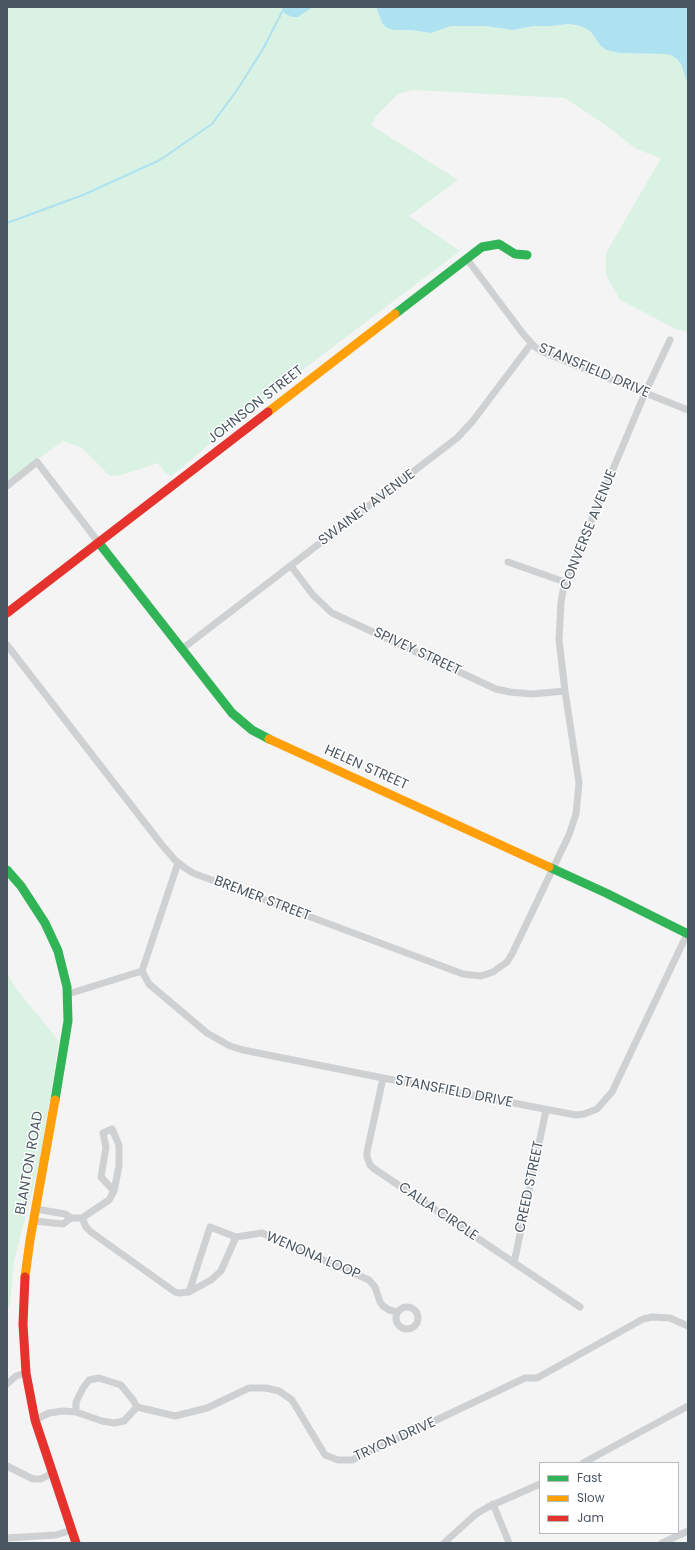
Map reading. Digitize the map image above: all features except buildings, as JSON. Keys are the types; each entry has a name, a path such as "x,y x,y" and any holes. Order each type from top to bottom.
{"street":[{"name":"JOHNSON STREET","path":"7,613 482,247 499,244 515,254 527,255"},
{"name":"STANSFIELD DRIVE","path":"467,259 531,344 543,352 688,410"},
{"name":"CONVERSE AVENUE","path":"553,868 572,827 576,814 579,788 559,640 561,602 565,582 645,393 670,340"},
{"name":"SWAINEY AVENUE","path":"182,649 457,438 472,422 531,344"},
{"path":"7,486 37,462 99,543"},
{"name":"HELEN STREET","path":"99,543 232,713 252,730 264,737 553,868 688,934"},
{"path":"508,562 565,582"},
{"name":"SPIVEY STREET","path":"291,566 313,595 332,613 496,689 532,694 565,691"},
{"name":"BREMER STREET","path":"7,646 162,845 178,863 193,873 472,976 485,975 493,972 507,962 553,868"},
{"path":"68,994 142,971 178,863"},
{"name":"BLANTON ROAD","path":"7,870 33,904 53,939 58,951 68,994 68,1021 66,1038 30,1240 23,1298 23,1331 26,1373 35,1420 76,1543"},
{"name":"STANSFIELD DRIVE","path":"142,971 149,984 207,1033 230,1046 243,1050 571,1115 584,1114 596,1109 612,1092 688,934"},
{"name":"CALLA CIRCLE","path":"383,1078 367,1152 370,1165 580,1307"},
{"name":"CREED STREET","path":"514,1263 546,1110"},
{"path":"36,1209 65,1214 71,1218 82,1218 109,1200 114,1191 118,1174 119,1145 112,1129 103,1133 106,1147 101,1177 114,1191"},
{"path":"34,1220 63,1224 71,1218"},
{"path":"82,1218 86,1227 91,1232 175,1292 189,1292 211,1280 221,1271 236,1237 210,1227 189,1292"},
{"name":"WENONA LOOP","path":"236,1237 262,1233 369,1280 376,1287 380,1302 383,1306 389,1310 397,1312"},
{"name":"TRYON DRIVE","path":"137,1407 175,1416 207,1408 249,1388 266,1388 279,1391 292,1400 325,1455 338,1460 352,1460 525,1378 537,1378 643,1319 656,1317 670,1318 688,1326"},
{"path":"7,1384 16,1376 26,1373"},
{"path":"35,1420 49,1413 63,1411 76,1412 102,1421 114,1423 124,1421 137,1407 121,1386 98,1378 89,1380 83,1388 76,1402 76,1412"},
{"path":"586,1462 688,1406"},
{"path":"7,1466 33,1479 41,1479 52,1473"},
{"path":"444,1543 476,1514 493,1504 539,1484"},
{"path":"493,1504 510,1543"},
{"path":"7,1538 56,1535 72,1530"},
{"path":"662,1543 688,1531"}],"green space":[{"path":"7,7 282,7 283,10 298,17 313,7 376,7 382,23 394,30 411,30 431,33 451,26 485,26 513,30 534,26 567,24 585,28 591,32 600,45 606,50 619,53 671,55 681,64 688,85 688,332 676,329 620,300 606,275 606,253 661,158 636,149 607,126 565,98 413,90 398,94 377,115 371,125 458,180 409,216 460,251 248,411 172,476 165,473 158,463 121,475 110,476 82,448 63,441 7,482"},
{"path":"7,973 17,990 59,1041 40,1161 14,1261 10,1304 7,1310"}],"water":[{"path":"282,7 313,7 298,17 292,17 284,13"},
{"path":"376,7 688,7 688,85 681,64 671,55 619,53 606,50 600,45 591,32 576,25 567,24 534,26 513,30 485,26 451,26 431,33 411,30 394,30 387,28 382,23"}],"waterway":[{"path":"7,223 83,195 160,160 212,124 237,90 263,49 283,10"}],"traffic: fast":[{"path":"395,314 482,247 499,244 515,254 527,255"},
{"path":"99,543 232,713 252,730 269,739"},
{"path":"549,867 606,893 688,934"},
{"path":"7,870 21,886 45,923 58,951 67,987 68,1021 55,1100"}],"traffic: slow":[{"path":"268,412 395,314"},
{"path":"269,739 549,867"},
{"path":"25,1277 30,1240 55,1100"}],"traffic: jam":[{"path":"7,613 268,412"},
{"path":"25,1277 23,1324 26,1373 35,1420 76,1543"}]}
